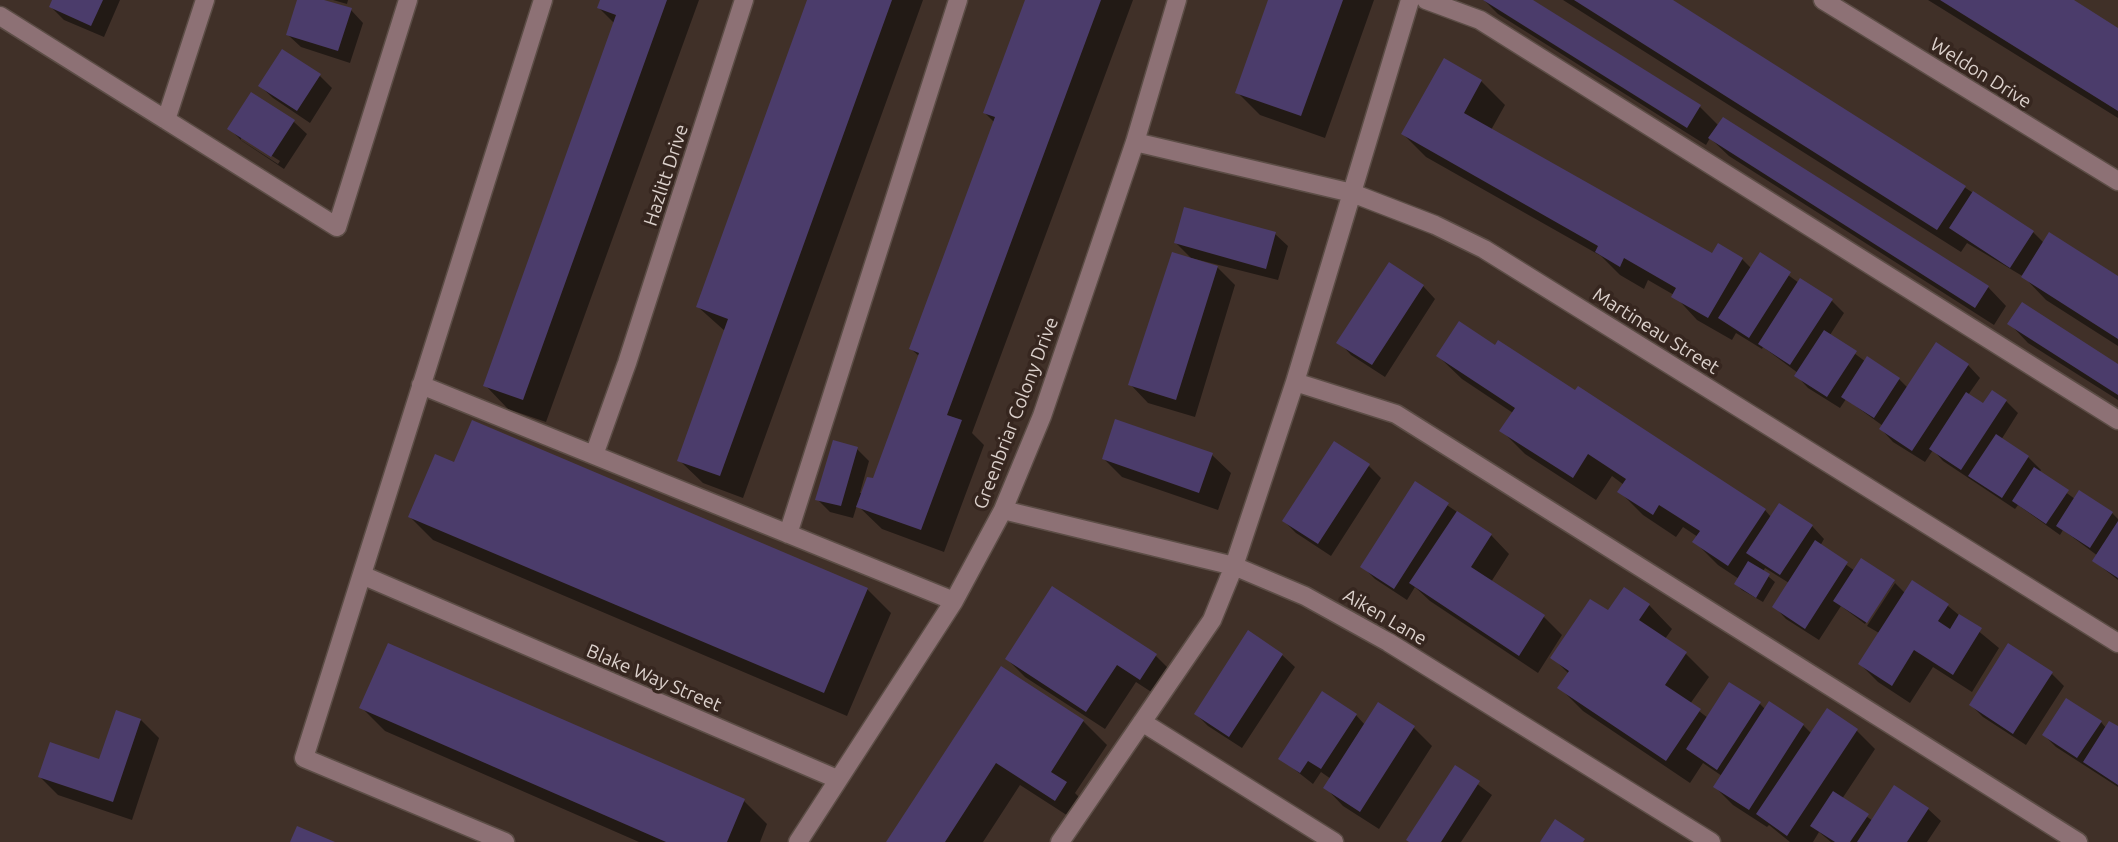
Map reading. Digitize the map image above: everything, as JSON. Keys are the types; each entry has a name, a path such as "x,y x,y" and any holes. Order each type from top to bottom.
{"street":[{"path":"0,16 337,227 408,0"},
{"path":"505,842 304,758 542,0"},
{"name":"Hazlitt Drive","path":"594,455 627,363 744,0"},
{"path":"788,534 958,0"},
{"name":"Greenbriar Colony Drive","path":"798,842 954,601 1003,510 1042,416 1135,142 1177,0"},
{"path":"1060,842 1212,620 1234,566 1294,382 1410,0"},
{"path":"1426,0 1480,20 2118,420"},
{"name":"Weldon Drive","path":"1823,0 2118,181"},
{"path":"166,120 204,6"},
{"name":"Martineau Street","path":"1135,142 1352,193 1435,225 1484,249 2118,643"},
{"path":"1294,382 1396,414 2078,842"},
{"path":"421,385 954,601"},
{"name":"Aiken Lane","path":"1003,510 1234,566 1305,596 1388,642 1711,842"},
{"name":"Blake Way Street","path":"362,575 838,779"},
{"path":"1142,722 1334,842"}],"building":[{"path":"52,0 103,0 91,26 49,7"},
{"path":"297,0 324,0 352,8 338,51 286,35"},
{"path":"600,0 667,0 523,400 483,386 616,15 597,8"},
{"path":"807,0 892,0 720,476 677,461 728,319 696,307"},
{"path":"1025,0 1101,0 947,415 962,420 921,530 856,507 867,477 873,478 919,353 909,349 995,117 983,113"},
{"path":"1268,0 1343,0 1301,116 1235,93"},
{"path":"1483,0 1533,0 1701,105 1687,128"},
{"path":"1574,0 1673,0 1966,186 1937,230"},
{"path":"1940,0 2074,0 2118,28 2118,111"},
{"path":"282,49 321,74 297,111 258,86"},
{"path":"1444,58 1482,80 1464,113 1712,253 1718,243 1743,258 1708,318 1671,297 1676,288 1624,258 1620,267 1595,252 1598,246 1401,134"},
{"path":"251,92 295,120 271,157 227,129"},
{"path":"1723,117 1989,286 1975,308 1708,138"},
{"path":"1973,191 2034,231 2010,268 1949,228"},
{"path":"1184,207 1276,232 1266,269 1174,243"},
{"path":"2049,232 2118,276 2118,339 2021,277"},
{"path":"1172,252 1218,266 1176,400 1128,385"},
{"path":"1760,252 1791,272 1749,338 1718,318"},
{"path":"1389,262 1424,285 1372,365 1336,343"},
{"path":"1800,278 1833,299 1790,365 1758,344"},
{"path":"2022,302 2118,364 2118,395 2007,324"},
{"path":"1459,321 1495,345 1498,340 1575,390 1578,386 1766,509 1728,566 1692,542 1700,531 1659,505 1653,515 1617,492 1626,479 1588,454 1573,478 1499,431 1515,408 1436,356"},
{"path":"1824,330 1857,351 1827,397 1794,376"},
{"path":"1936,342 1969,364 1912,451 1879,429"},
{"path":"1867,356 1900,378 1874,418 1841,397"},
{"path":"1992,390 2007,400 1961,470 1929,449 1966,392 1983,403"},
{"path":"1115,419 1213,453 1199,493 1102,459"},
{"path":"472,420 868,588 824,693 408,517 435,454 454,462"},
{"path":"1996,434 2029,456 2002,498 1968,476"},
{"path":"833,440 858,447 841,506 815,500"},
{"path":"1334,441 1370,464 1318,544 1282,521"},
{"path":"2034,467 2069,490 2046,524 2012,501"},
{"path":"1415,481 1449,503 1394,589 1360,567"},
{"path":"2079,490 2113,512 2090,548 2056,526"},
{"path":"1779,503 1813,525 1780,575 1746,553"},
{"path":"1457,511 1492,534 1471,567 1545,615 1519,656 1409,583"},
{"path":"2118,521 2118,578 2092,561"},
{"path":"1815,540 1848,562 1805,629 1772,607"},
{"path":"1861,558 1895,580 1867,623 1833,601"},
{"path":"1748,561 1770,574 1756,598 1734,584"},
{"path":"1912,580 1949,604 1938,621 1950,629 1959,614 1982,628 1953,675 1914,650 1892,686 1858,664"},
{"path":"1052,586 1157,654 1140,680 1117,665 1086,712 1005,659"},
{"path":"1624,587 1650,604 1639,620 1687,652 1665,685 1701,709 1666,761 1557,688 1569,671 1550,658 1590,599 1608,610"},
{"path":"1248,630 1283,654 1229,737 1194,714"},
{"path":"388,643 745,799 727,842 666,842 359,708"},
{"path":"2008,643 2053,672 2013,734 1969,705"},
{"path":"1001,666 1084,720 1051,772 1067,782 1055,801 996,763 945,842 886,842"},
{"path":"1729,682 1761,702 1717,770 1686,749"},
{"path":"1322,691 1357,714 1321,769 1308,761 1300,773 1278,759"},
{"path":"2066,698 2102,721 2077,758 2042,735"},
{"path":"1769,701 1804,724 1749,810 1713,787"},
{"path":"1378,702 1415,726 1360,812 1323,788"},
{"path":"1827,708 1858,729 1787,836 1756,814"},
{"path":"116,710 141,719 113,802 38,777 50,742 99,759"},
{"path":"2109,721 2118,726 2118,785 2083,762"},
{"path":"1455,765 1480,781 1441,842 1409,842 1406,840"},
{"path":"1894,785 1929,808 1907,842 1857,842"},
{"path":"1833,791 1869,814 1850,842 1835,842 1810,826"},
{"path":"1555,819 1585,839 1583,842 1540,842"},
{"path":"297,826 335,842 290,842"}]}
